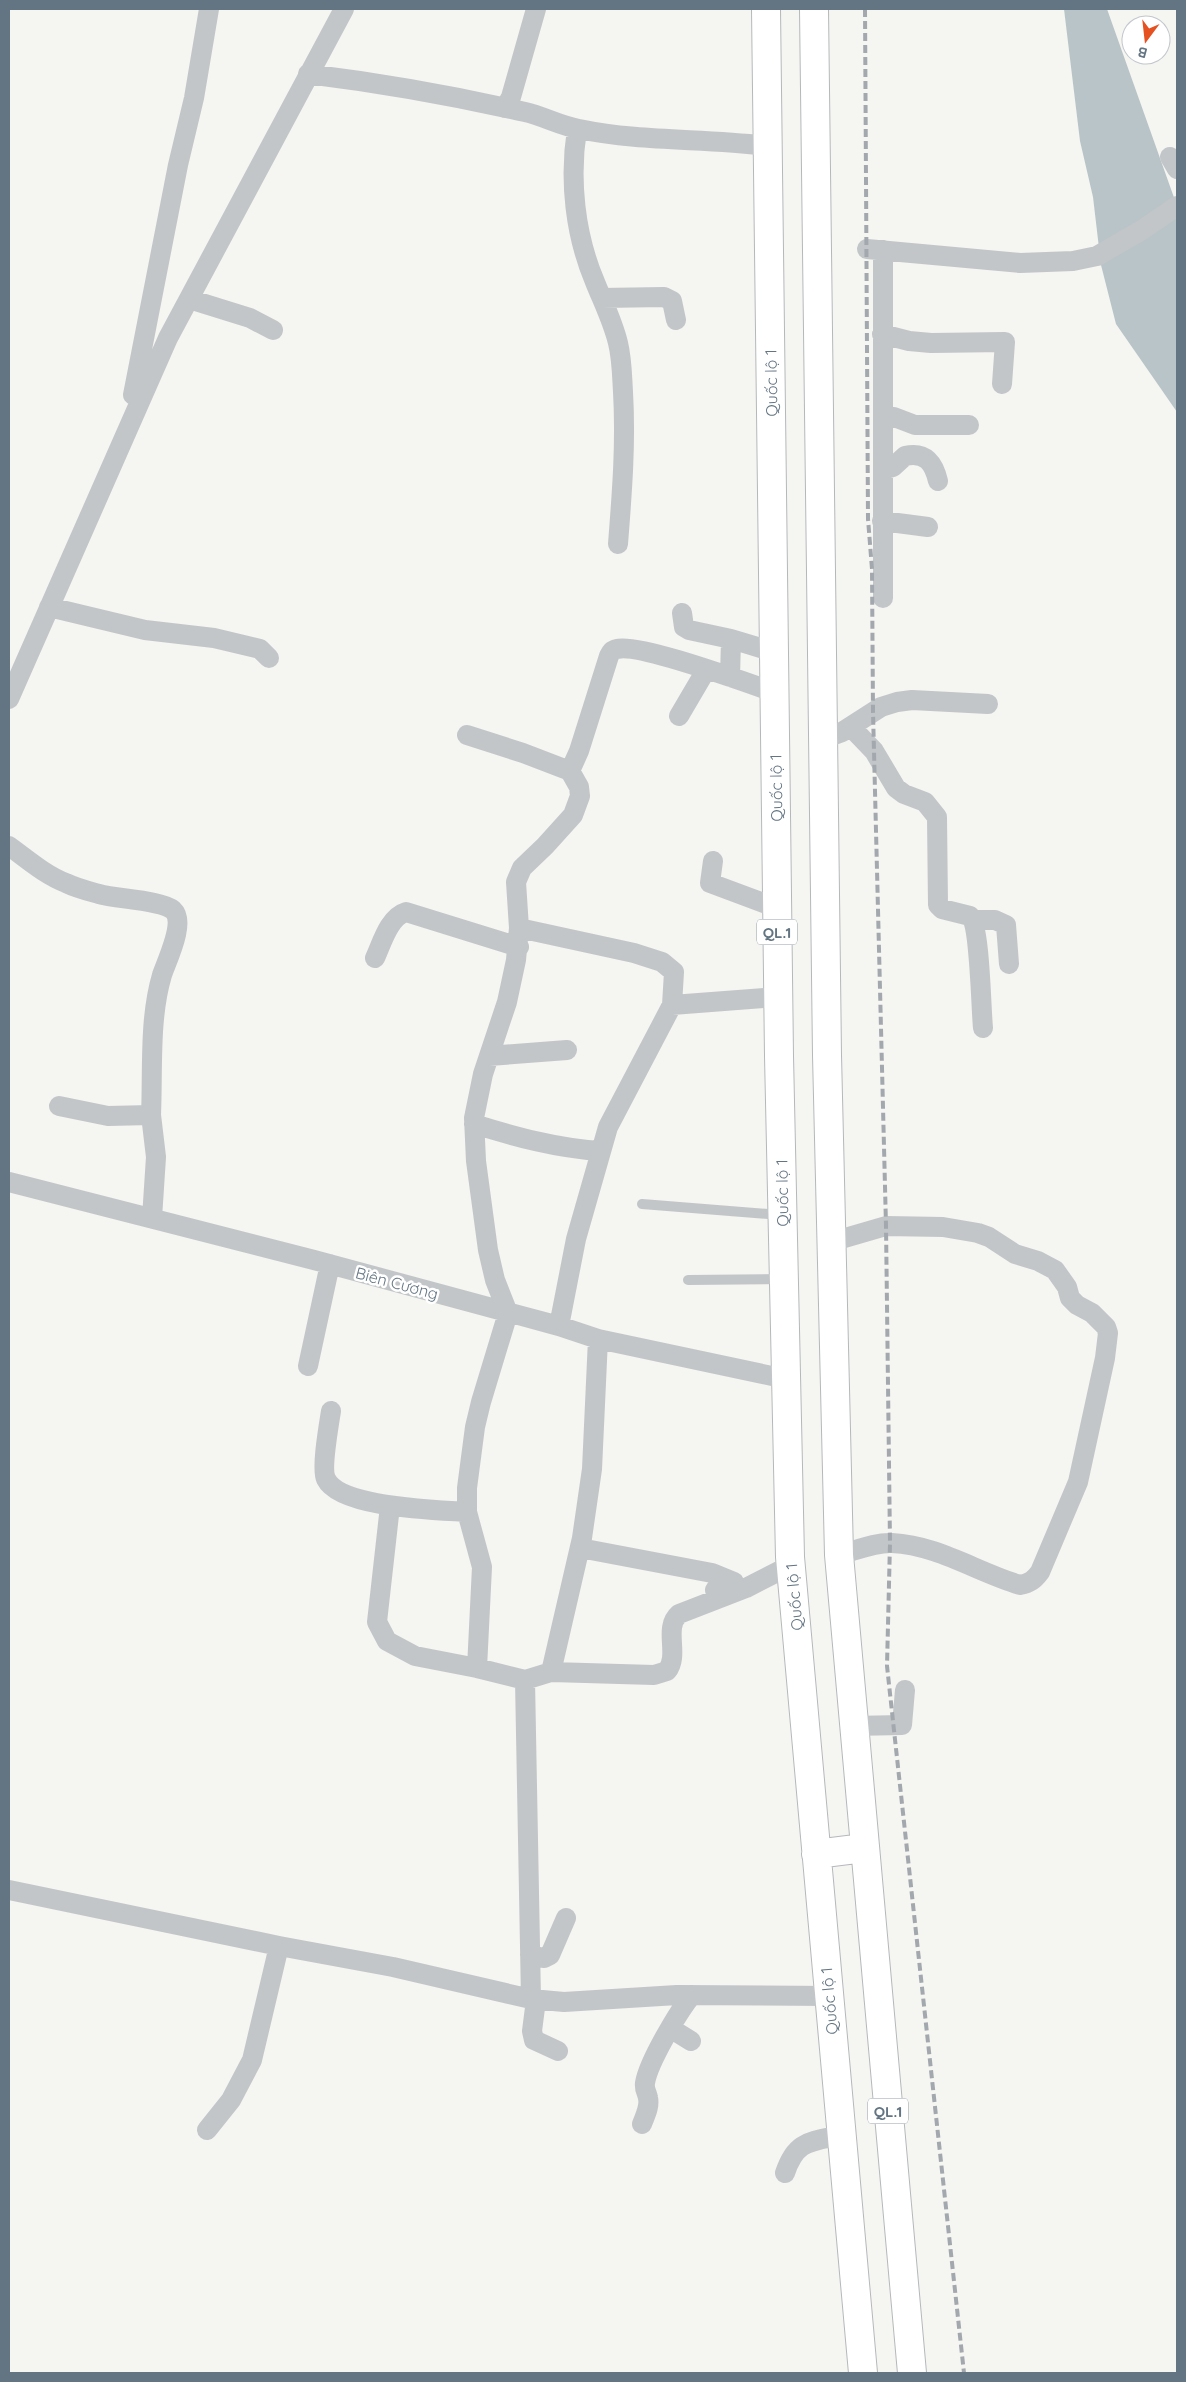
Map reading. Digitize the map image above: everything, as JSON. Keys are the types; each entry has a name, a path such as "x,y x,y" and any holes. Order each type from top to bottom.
{"highway":[{"name":"Quốc lộ 1","path":"766,9 778,997 791,1564 863,2373"},
{"name":"QL.1","path":"814,9 831,1242 839,1555 912,2373"},
{"path":"816,1854 864,1848"}],"street":[{"path":"126,434 178,165 194,98 209,9"},
{"path":"9,699 48,606 168,338 344,9"},
{"path":"505,108 511,97 536,9"},
{"path":"308,74 400,87 526,112 577,129 620,136 738,142 768,146"},
{"path":"577,129 574,149 579,235 618,343 622,381 624,461 618,544"},
{"path":"883,598 882,334 875,250 1020,263 1073,261 1098,256 1142,230 1177,206"},
{"path":"602,298 664,296 672,301 676,320"},
{"path":"189,299 250,318 273,330"},
{"path":"882,334 909,341 931,343 1005,342 1002,384"},
{"path":"883,417 894,417 915,425 969,425"},
{"path":"883,470 894,467 905,456 916,456 930,460 934,466 938,481"},
{"path":"882,521 928,527"},
{"path":"48,606 145,630 214,638 260,649 269,658"},
{"path":"682,613 684,627 689,630 731,639 774,652"},
{"path":"730,677 731,639"},
{"path":"570,770 579,751 612,651 618,648 637,650 774,692"},
{"path":"679,716 706,670"},
{"path":"823,739 851,727 881,708 898,702 912,700 988,704"},
{"path":"851,727 874,751 896,788 904,794 924,802 937,817 938,905 942,909 970,916 973,920 977,943 983,1028"},
{"path":"467,735 570,770 579,787 580,796 578,806 573,815 519,873 515,891 519,937 507,1002 478,1095 474,1124 476,1161 488,1250 495,1280 508,1313 475,1427 467,1488 467,1512 482,1567 477,1668"},
{"path":"9,846 43,871 67,884 98,894 164,904 174,911 178,920 155,1009 151,1115 156,1157 152,1218"},
{"path":"713,861 710,883 777,908"},
{"path":"375,958 393,921 399,914 406,912 519,937 634,953 662,962 674,972 675,982 672,1005 623,1096 600,1151 576,1239 559,1326"},
{"path":"973,920 995,920 1006,925 1010,964"},
{"path":"672,1005 778,997"},
{"path":"489,1056 567,1050"},
{"path":"59,1106 108,1116 151,1115"},
{"path":"474,1124 551,1146 600,1151"},
{"name":"Biên Cương","path":"9,1182 330,1264 559,1326 598,1339 786,1379"},
{"path":"831,1242 886,1226 943,1227 978,1233 989,1237 1015,1254 1038,1261 1055,1270 1067,1287 1070,1298 1076,1305 1101,1320 1108,1333 1101,1379 1078,1482 1040,1572 1030,1583 1020,1585 954,1558 908,1545 890,1543 839,1555"},
{"path":"308,1366 330,1264"},
{"path":"551,1672 580,1548 592,1469 598,1339"},
{"path":"331,1411 325,1453 325,1478 331,1486 344,1493 390,1506 467,1512"},
{"path":"390,1506 377,1622 380,1631 387,1641 415,1656 525,1680 551,1672 654,1675 667,1671 672,1660 672,1627 675,1618 680,1614 746,1588 791,1564"},
{"path":"580,1548 712,1573 734,1582 679,1605"},
{"path":"525,1680 530,1955 533,2000 532,2030 534,2040 558,2051"},
{"path":"853,1726 902,1725 905,1690"},
{"path":"9,1890 279,1946 393,1967 533,2000 597,2002 692,1995 829,1996"},
{"path":"530,1955 544,1958 550,1955 566,1918"},
{"path":"207,2130 231,2100 252,2060 279,1946"},
{"path":"642,2124 648,2106 648,2097 645,2092 646,2077 670,2028 692,1995"},
{"path":"670,2028 691,2041"},
{"path":"785,2173 794,2151 802,2146 842,2135"}],"lane":[{"path":"642,1204 782,1215"},
{"path":"688,1280 784,1279"}],"shaded area":[{"path":"1064,9 1107,9 1121,48 1121,65 1127,65 1177,206 1177,412 1116,324 1101,265 1093,197 1080,141"}],"railway":[{"path":"865,9 868,519 872,569 873,712 886,1226 890,1543 887,1666 964,2373"}]}
